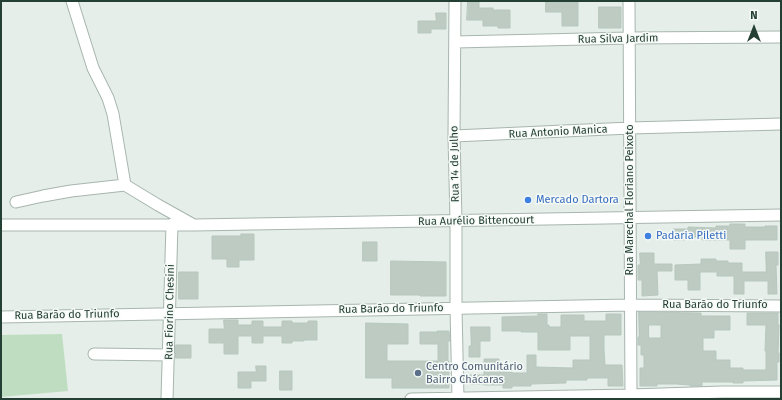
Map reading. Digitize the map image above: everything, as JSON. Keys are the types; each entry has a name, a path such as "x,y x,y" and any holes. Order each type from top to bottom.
{"street":[{"path":"72,1 94,68 108,98 113,114 125,185"},
{"name":"Rua 14 de Julho","path":"455,1 454,136 458,398"},
{"name":"Rua Marechal Floriano Peixoto","path":"629,1 631,397"},
{"name":"Rua Silva Jardim","path":"455,42 629,38 781,37"},
{"name":"Rua Antonio Manica","path":"454,136 630,128 781,124"},
{"path":"16,202 71,191 125,185 158,206 194,225"},
{"name":"Rua Aurélio Bittencourt","path":"1,225 194,225 781,215"},
{"name":"Rua Fiorino Chesini","path":"167,399 172,224"},
{"name":"Rua Barão do Triunfo","path":"1,316 630,305 781,306"},
{"path":"94,354 169,355"},
{"path":"411,399 723,396 781,392"}],"green space":[{"path":"62,334 68,391 1,397 1,335"}],"building":[{"path":"468,1 479,1 479,8 510,10 510,28 483,26 483,20 467,20"},
{"path":"546,1 578,1 578,26 562,26 562,12 546,12"},
{"path":"599,7 621,7 621,28 599,28"},
{"path":"436,13 446,13 446,29 431,29 431,33 418,33 418,21 436,21"},
{"path":"730,224 745,224 745,227 777,226 777,240 745,240 745,249 730,249 730,240 702,240 702,237 686,237 686,240 673,240 673,229 688,229 688,227 716,228 716,226 730,226"},
{"path":"241,234 254,234 254,260 239,260 239,267 227,267 227,259 212,259 212,236 241,236"},
{"path":"363,242 377,242 377,261 363,261"},
{"path":"766,252 778,252 778,265 776,265 777,294 768,294 768,281 744,281 744,294 734,294 734,276 717,276 717,272 700,272 700,290 688,290 688,280 675,280 675,265 701,264 701,259 716,259 716,261 728,261 728,263 742,263 742,272 766,272"},
{"path":"640,253 654,253 654,264 672,264 672,271 657,271 658,295 642,296 642,280 638,280"},
{"path":"391,261 446,262 446,296 391,295"},
{"path":"179,272 198,272 198,299 179,299"},
{"path":"639,312 701,313 701,316 730,316 730,330 714,330 714,338 703,338 703,351 716,351 716,360 730,360 730,368 743,368 743,370 766,370 766,325 747,325 747,313 778,313 779,362 777,362 777,380 743,381 743,383 702,382 702,386 657,384 657,386 640,386 640,368 644,368 644,355 641,355 641,345 638,345","holes":["649,325 661,325 661,338 649,338"]},
{"path":"538,314 547,314 547,325 549,325 549,327 561,327 561,315 584,315 584,321 606,321 606,314 621,314 621,335 604,335 604,350 605,365 622,365 623,386 608,386 608,378 566,380 566,383 531,384 531,386 512,386 512,388 503,388 503,385 470,384 470,375 484,375 484,359 499,359 499,372 512,373 527,373 527,355 536,355 536,367 573,368 573,360 590,360 590,336 570,336 570,350 538,350 538,332 502,331 502,317 538,316"},
{"path":"224,320 238,320 238,325 252,325 252,321 263,321 263,327 282,327 282,321 292,321 292,323 308,323 308,321 317,321 317,340 282,343 282,336 263,336 263,343 252,343 252,336 238,336 238,354 224,354 224,343 209,343 209,329 224,329"},
{"path":"366,323 408,324 408,344 387,344 387,361 438,361 438,344 420,344 420,332 449,331 449,388 392,388 392,378 366,378"},
{"path":"471,327 490,327 490,341 480,341 480,357 469,357 469,346 471,346"},
{"path":"176,345 191,345 191,358 176,358"},
{"path":"256,366 266,366 266,381 251,381 251,388 238,388 238,372 256,372"},
{"path":"280,371 292,371 292,390 280,390"}],"place":[{"name":"Mercado Dartora","path":"528,200"},
{"name":"Padaria Piletti","path":"648,236"},
{"name":"Centro Comunitário Bairro Chácaras","path":"418,373"}]}
